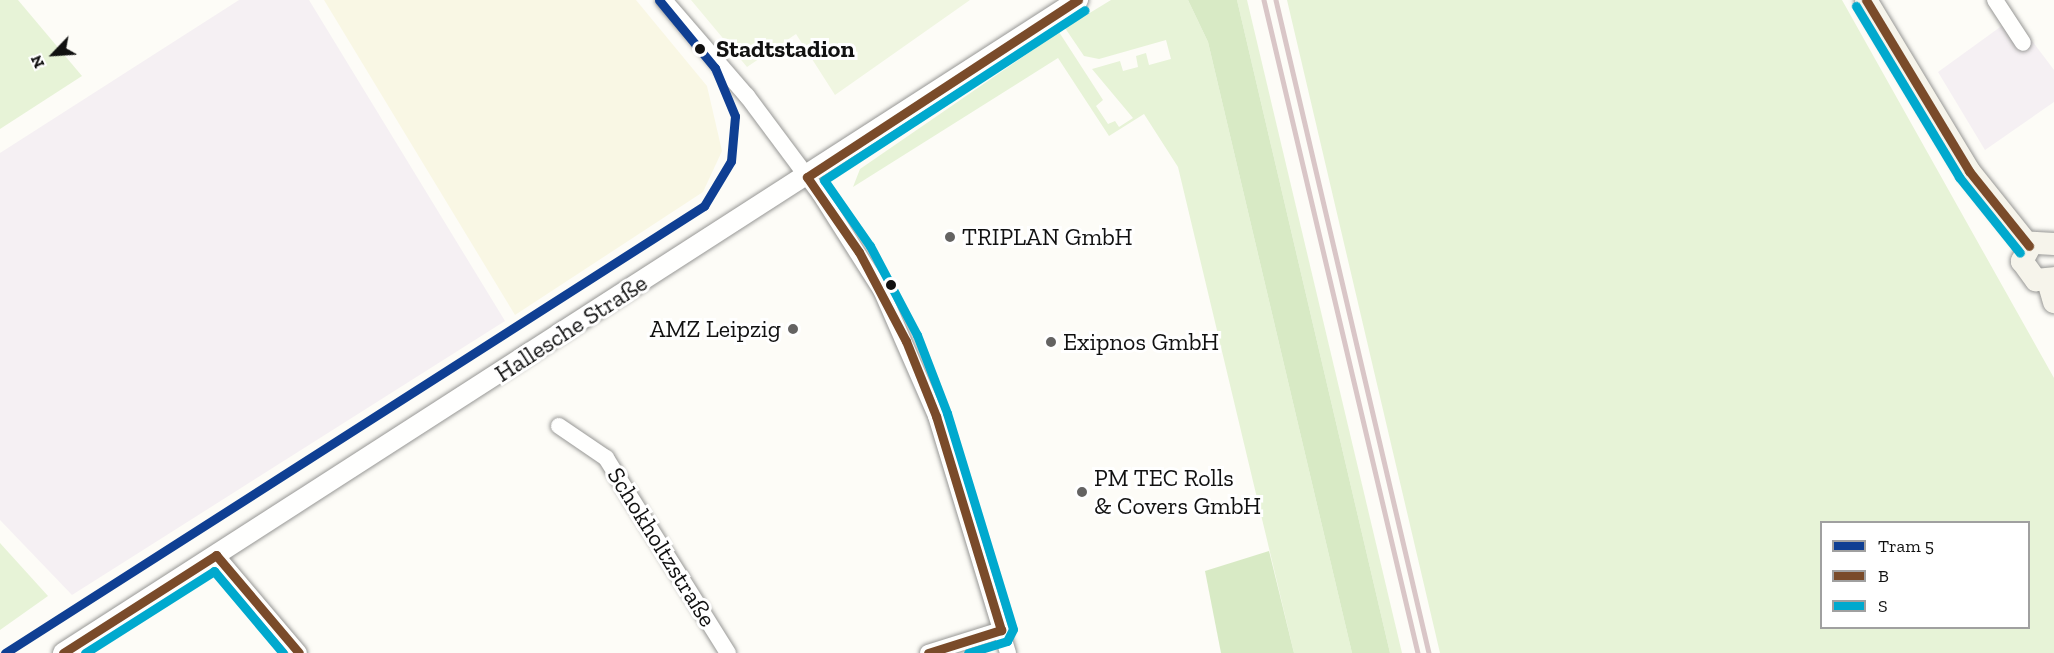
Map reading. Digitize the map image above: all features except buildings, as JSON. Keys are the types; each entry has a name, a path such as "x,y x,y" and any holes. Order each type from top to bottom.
{"main road":[{"path":"1866,0 1968,171 2029,246"},
{"path":"2052,287 2026,273 2022,261 2029,246 2038,241 2054,244"}],"street":[{"path":"664,0 747,96 807,177 859,252 906,341 936,416 1008,653"},
{"name":"Hallesche Straße","path":"63,653 807,177 1078,0"},
{"path":"1995,0 2023,43"},
{"name":"Schokholtzstraße","path":"559,426 606,458 728,653"},
{"path":"216,555 299,653"},
{"path":"928,653 1001,630"}],"shaded area":[{"path":"239,0 309,0 505,321 72,595 0,520 0,153"},
{"path":"324,0 636,0 707,86 722,151 703,192 515,315"},
{"path":"2014,17 2054,70 2054,102 1985,150 1938,72"}],"green space":[{"path":"0,0 18,0 82,76 0,129"},
{"path":"691,0 970,0 835,95 796,34 747,67"},
{"path":"1111,0 1188,0 1208,42 1352,653 1294,653 1178,167 1144,114 1109,136 1058,58 853,187 860,169 1059,32 1103,100 1096,106 1108,124 1115,121 1119,127 1133,118 1092,69 1120,61 1123,71 1138,67 1136,56 1146,53 1149,65 1171,59 1166,40 1099,59 1084,56 1065,28"},
{"path":"1188,0 1237,0 1390,653 1352,653 1208,42"},
{"path":"1237,0 1247,0 1402,653 1390,653"},
{"path":"1287,0 1842,0 2054,378 2054,653 1440,653"},
{"path":"0,543 48,596 0,630"},
{"path":"1269,551 1294,653 1221,653 1205,571"}],"railway":[{"path":"1264,0 1418,653"},
{"path":"1276,0 1429,653"}],"tram line":[{"name":"5","path":"5,653 704,206 731,161 735,116 715,68 659,0"}],"transit line":[{"name":"B","path":"807,177 1078,0"},
{"name":"B","path":"1866,0 1969,171 2029,246"},
{"name":"S","path":"1856,6 1959,177 2020,253"},
{"name":"S","path":"968,653 1007,641 1013,629 947,413 917,335 870,246 824,180 1085,10"},
{"name":"B","path":"807,177 859,252 906,341 936,416 1001,630"},
{"name":"B","path":"216,555 299,653"},
{"name":"B","path":"63,653 216,555"},
{"name":"S","path":"85,653 214,571 283,653"},
{"name":"B","path":"928,653 1001,630"}],"place":[{"name":"Stadtstadion","path":"700,49"},
{"name":"TRIPLAN GmbH","path":"950,237"},
{"name":"AMZ Leipzig","path":"793,329"},
{"name":"Exipnos GmbH","path":"1051,342"},
{"name":"PM TEC Rolls & Covers GmbH","path":"1082,492"}]}
